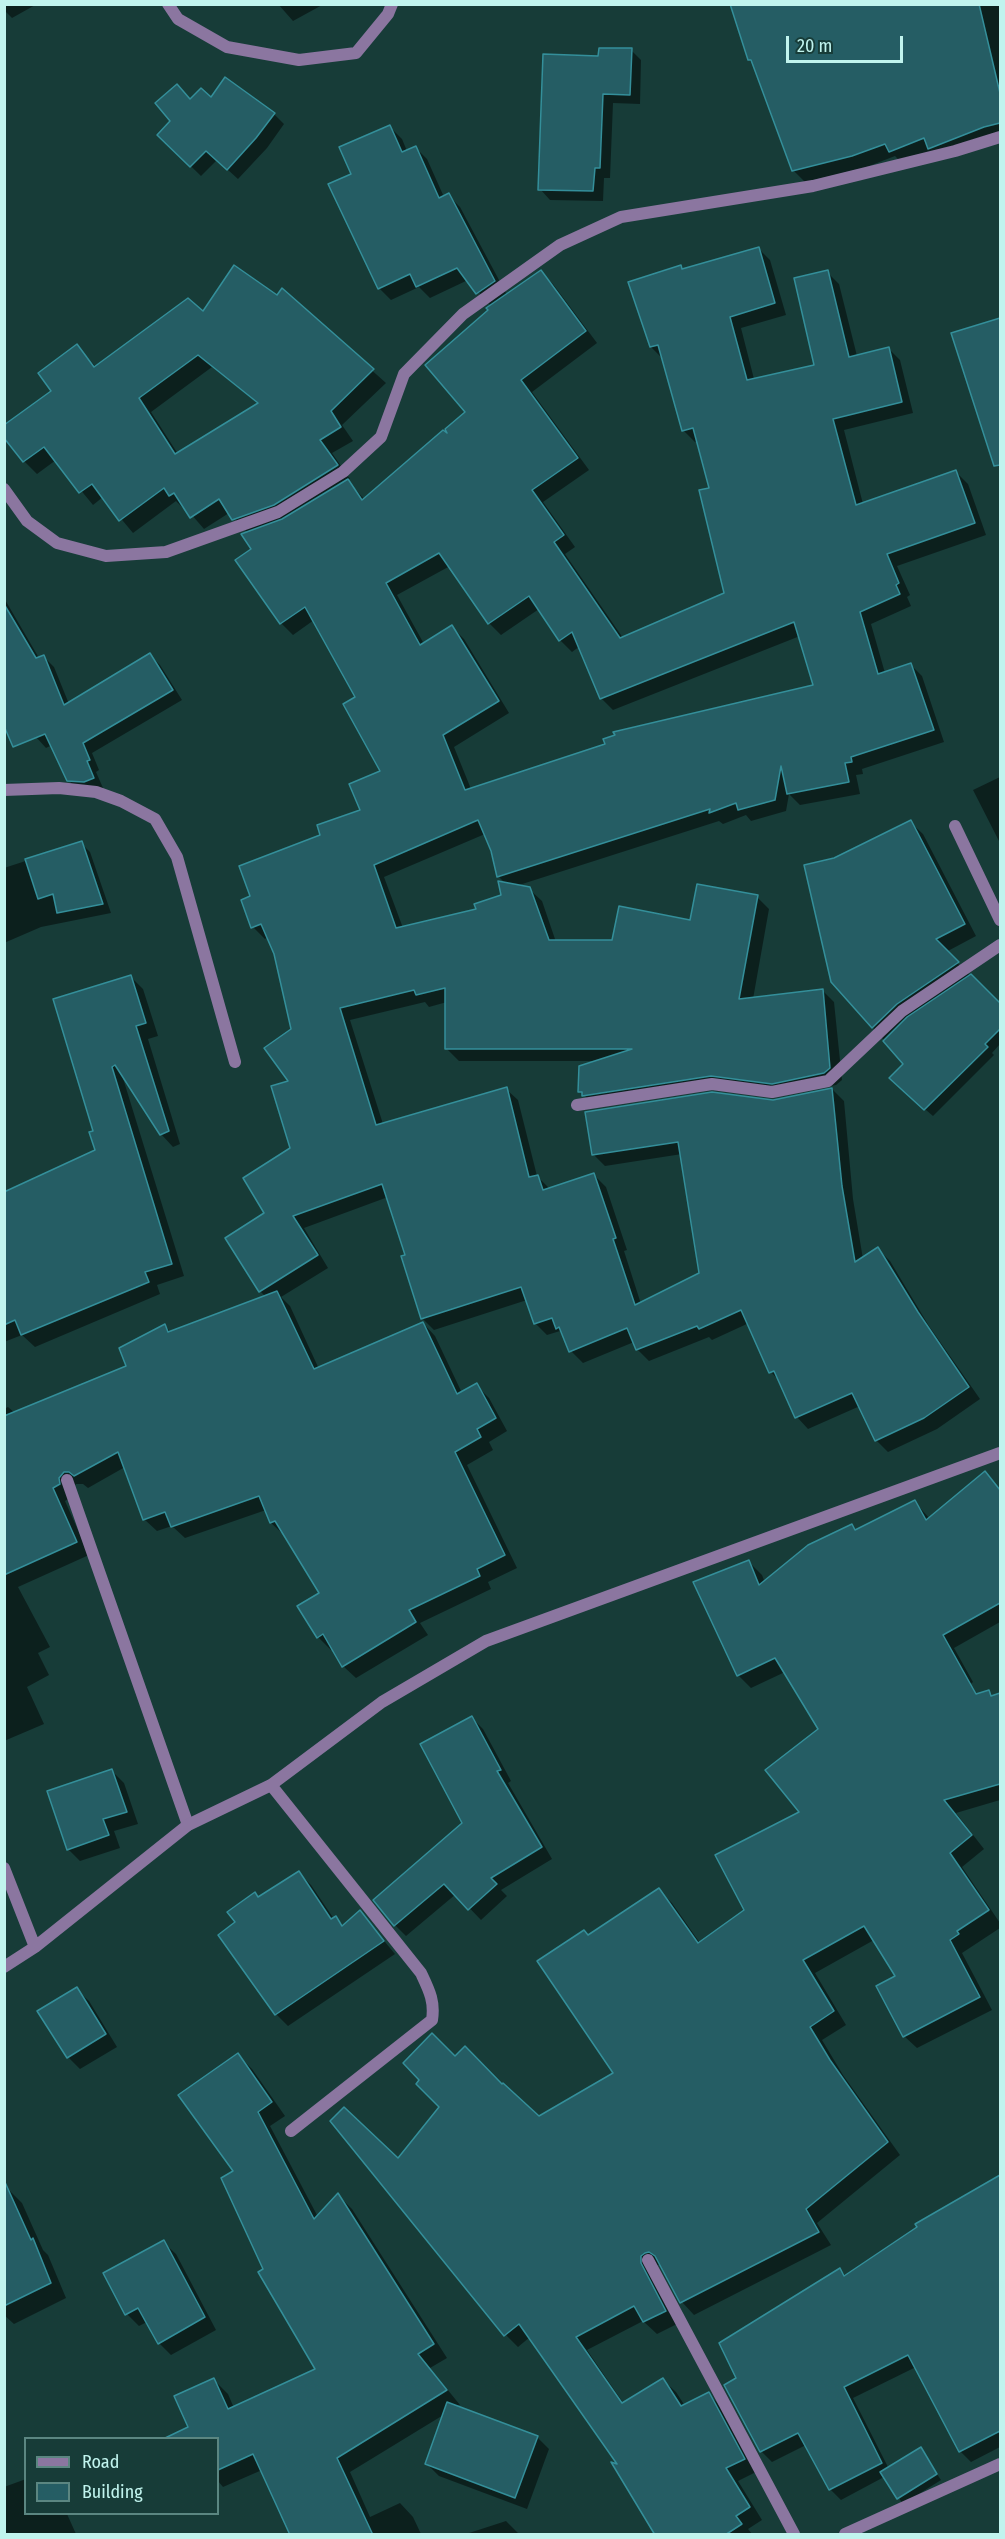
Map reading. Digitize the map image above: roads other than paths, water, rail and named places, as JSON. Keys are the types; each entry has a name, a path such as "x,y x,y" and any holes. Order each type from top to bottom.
{"street":[{"path":"168,4 178,19 227,47 299,60 356,53 388,14 392,4"},
{"path":"4,489 27,521 57,543 106,556 166,552 278,512 343,472 381,437 404,374 463,314 560,245 621,217 813,186 955,151 1000,137"},
{"path":"4,790 58,788 96,792 122,801 155,819 177,857 235,1062"},
{"path":"955,826 1000,920"},
{"path":"576,1105 712,1084 772,1092 828,1081 902,1011 1000,945"},
{"path":"4,1967 35,1947 188,1825 271,1785 382,1702 486,1641 1000,1453"},
{"path":"67,1480 188,1825"},
{"path":"271,1785 421,1973 434,2007 432,2020 291,2131"},
{"path":"4,1868 35,1947"},
{"path":"648,2260 794,2535"},
{"path":"845,2535 1000,2464"}]}
